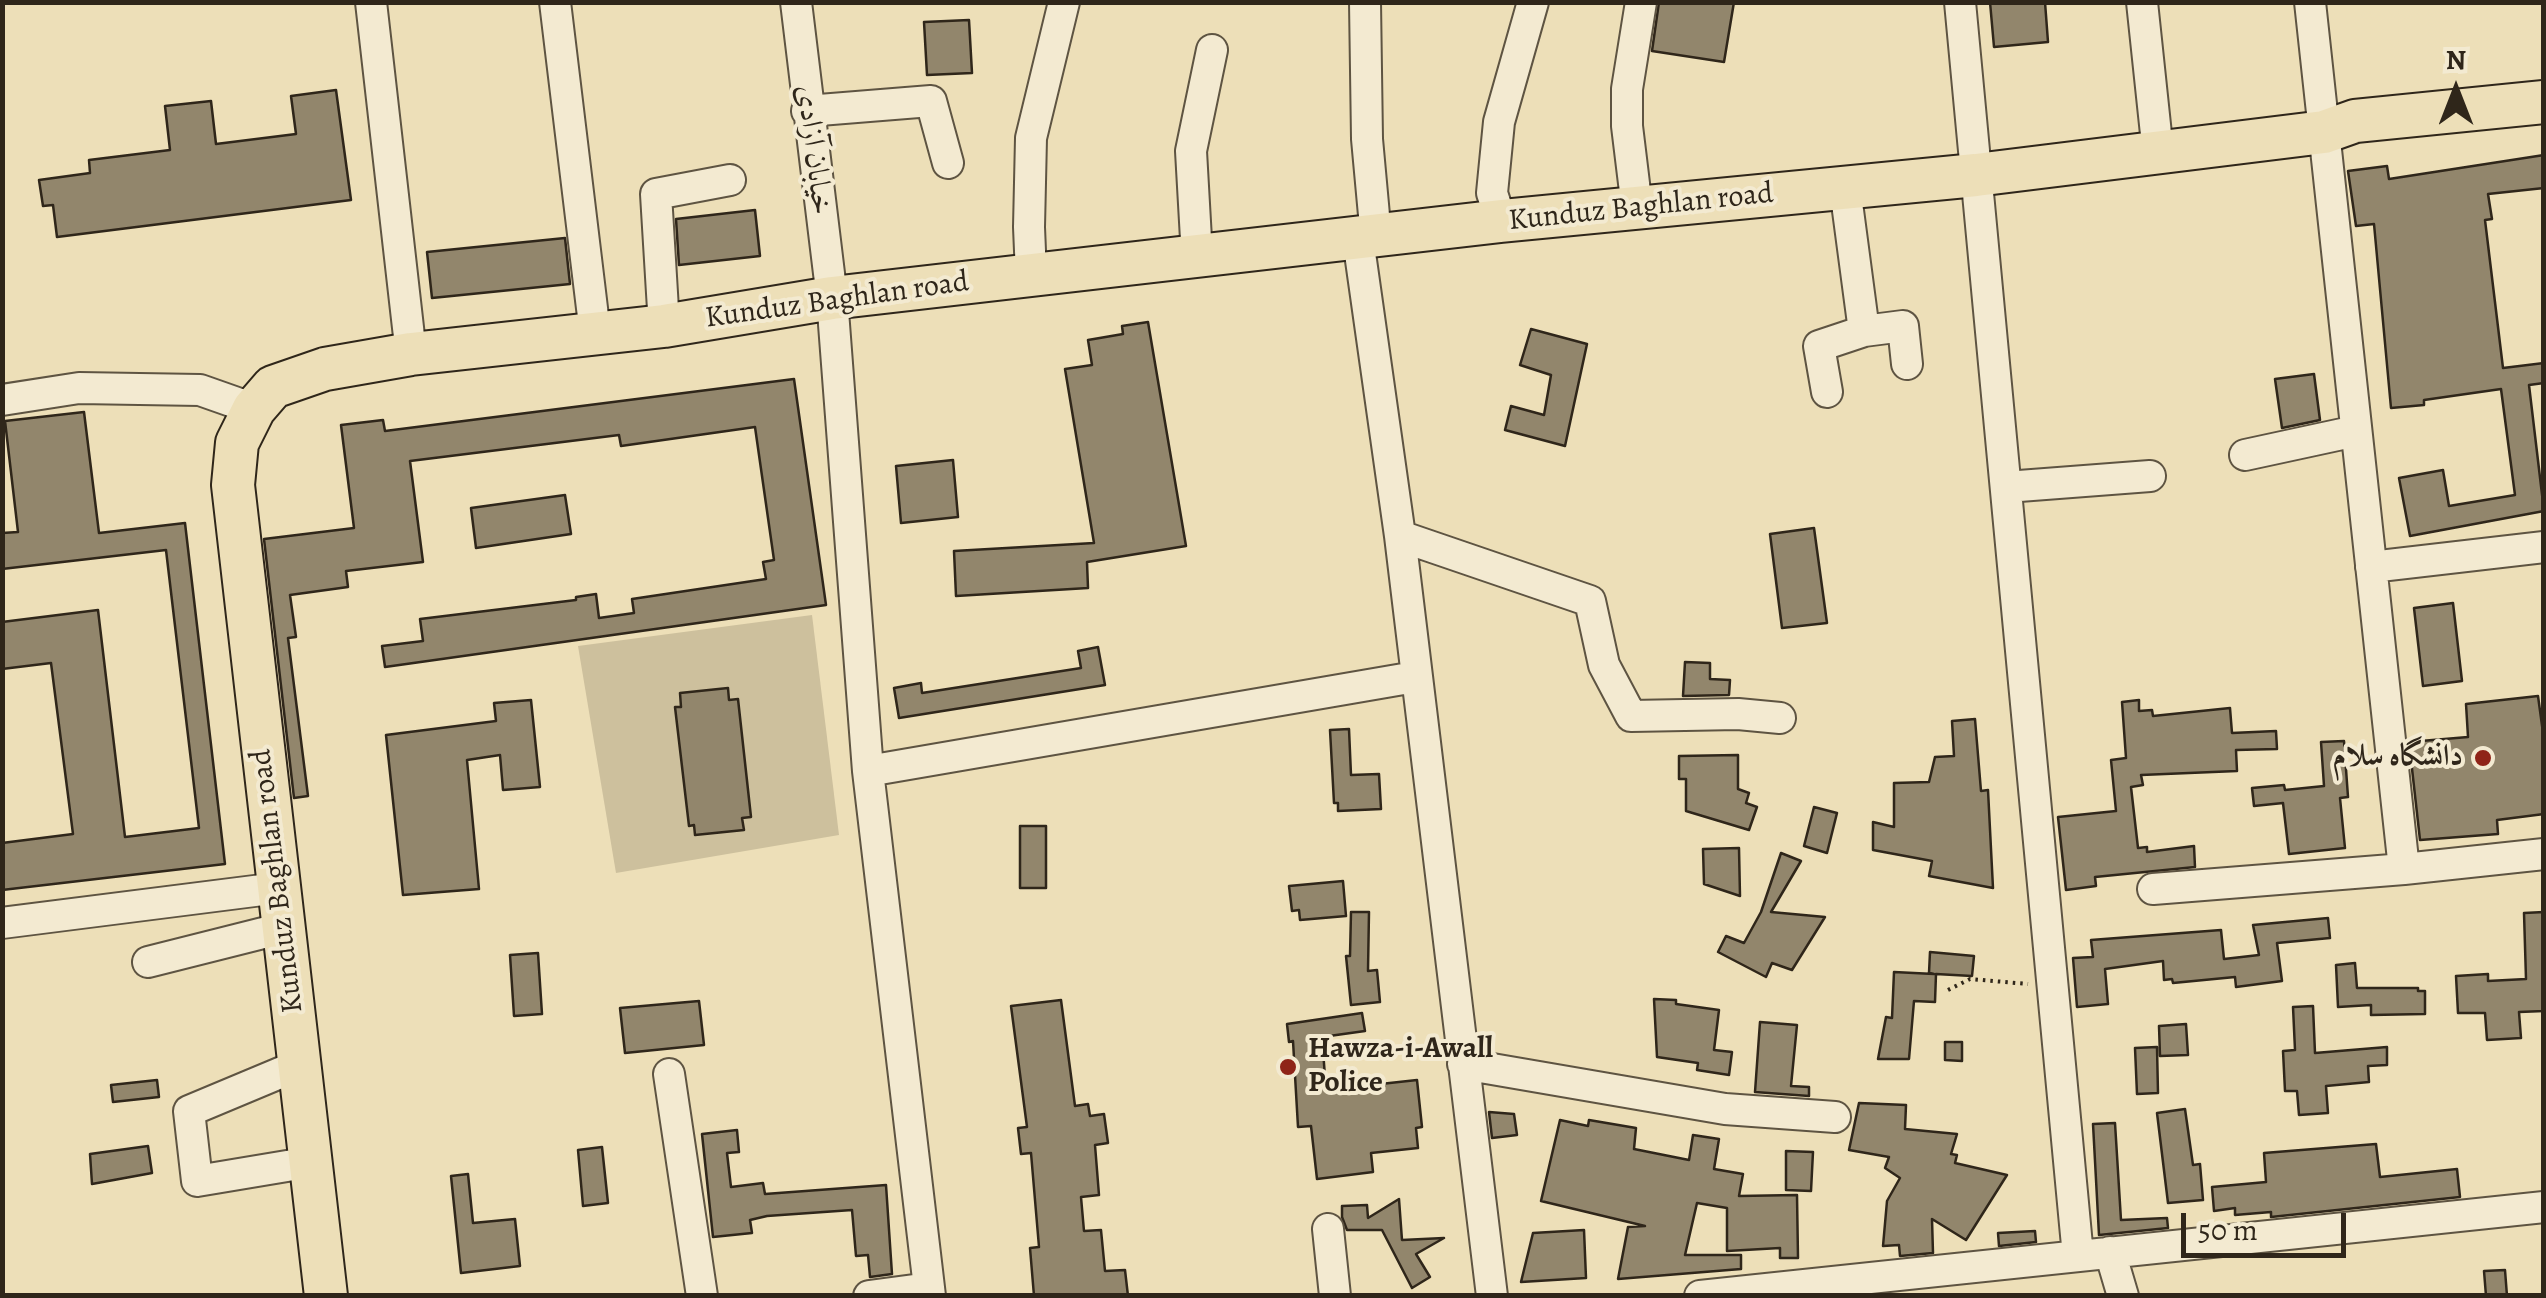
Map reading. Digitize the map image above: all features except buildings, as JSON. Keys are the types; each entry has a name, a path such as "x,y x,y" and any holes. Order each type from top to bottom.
{"highway":[{"name":"Kunduz Baghlan road","path":"326,1296 232,486 237,443 254,409 274,387 325,369 411,354 664,326 832,298 1501,221 1976,175 2324,132 2355,121 2544,102"},
{"name":"Kunduz Baghlan road","path":"2324,132 2357,144 2544,126"}],"street":[{"path":"371,2 411,354"},
{"path":"555,2 595,333"},
{"name":"خیابان آزادی","path":"796,2 832,298 868,771 930,1292"},
{"path":"1031,276 1031,138 1064,2"},
{"path":"1365,2 1367,238 1414,678 1492,1296"},
{"path":"1501,221 1492,193 1499,122 1533,2"},
{"path":"1636,208 1627,126 1628,89 1641,2"},
{"path":"1960,2 2078,1256"},
{"path":"2142,2 2158,152"},
{"path":"2310,2 2404,869"},
{"path":"1197,257 1192,151 1212,50"},
{"path":"807,110 931,101 948,163"},
{"path":"664,326 656,194 730,180"},
{"path":"1845,188 1864,331"},
{"path":"1827,392 1820,346 1864,331 1903,326 1907,364"},
{"path":"2,400 78,388 200,390 254,409"},
{"path":"2245,455 2356,431"},
{"path":"2006,487 2150,476"},
{"path":"1400,536 1590,601 1604,665 1631,716 1738,714 1780,718"},
{"path":"2370,567 2544,546"},
{"path":"868,771 1414,678"},
{"path":"2153,889 2544,854"},
{"path":"2,924 281,908"},
{"path":"148,962 281,908"},
{"path":"1463,1064 1725,1110 1835,1118"},
{"path":"299,1065 189,1111 198,1181 310,1162"},
{"path":"669,1074 702,1296"},
{"path":"1700,1296 2544,1207"},
{"path":"1328,1229 1334,1296"},
{"path":"2110,1252 2122,1296"},
{"path":"869,1296 930,1292"}],"path":[{"path":"1948,990 1970,979 2052,986"}],"shaded area":[{"path":"812,615 839,835 616,873 578,646"}],"place":[{"name":"دانشگاه سلام","path":"2483,758"},
{"name":"Hawza-i-Awall Police","path":"1288,1067"}]}
